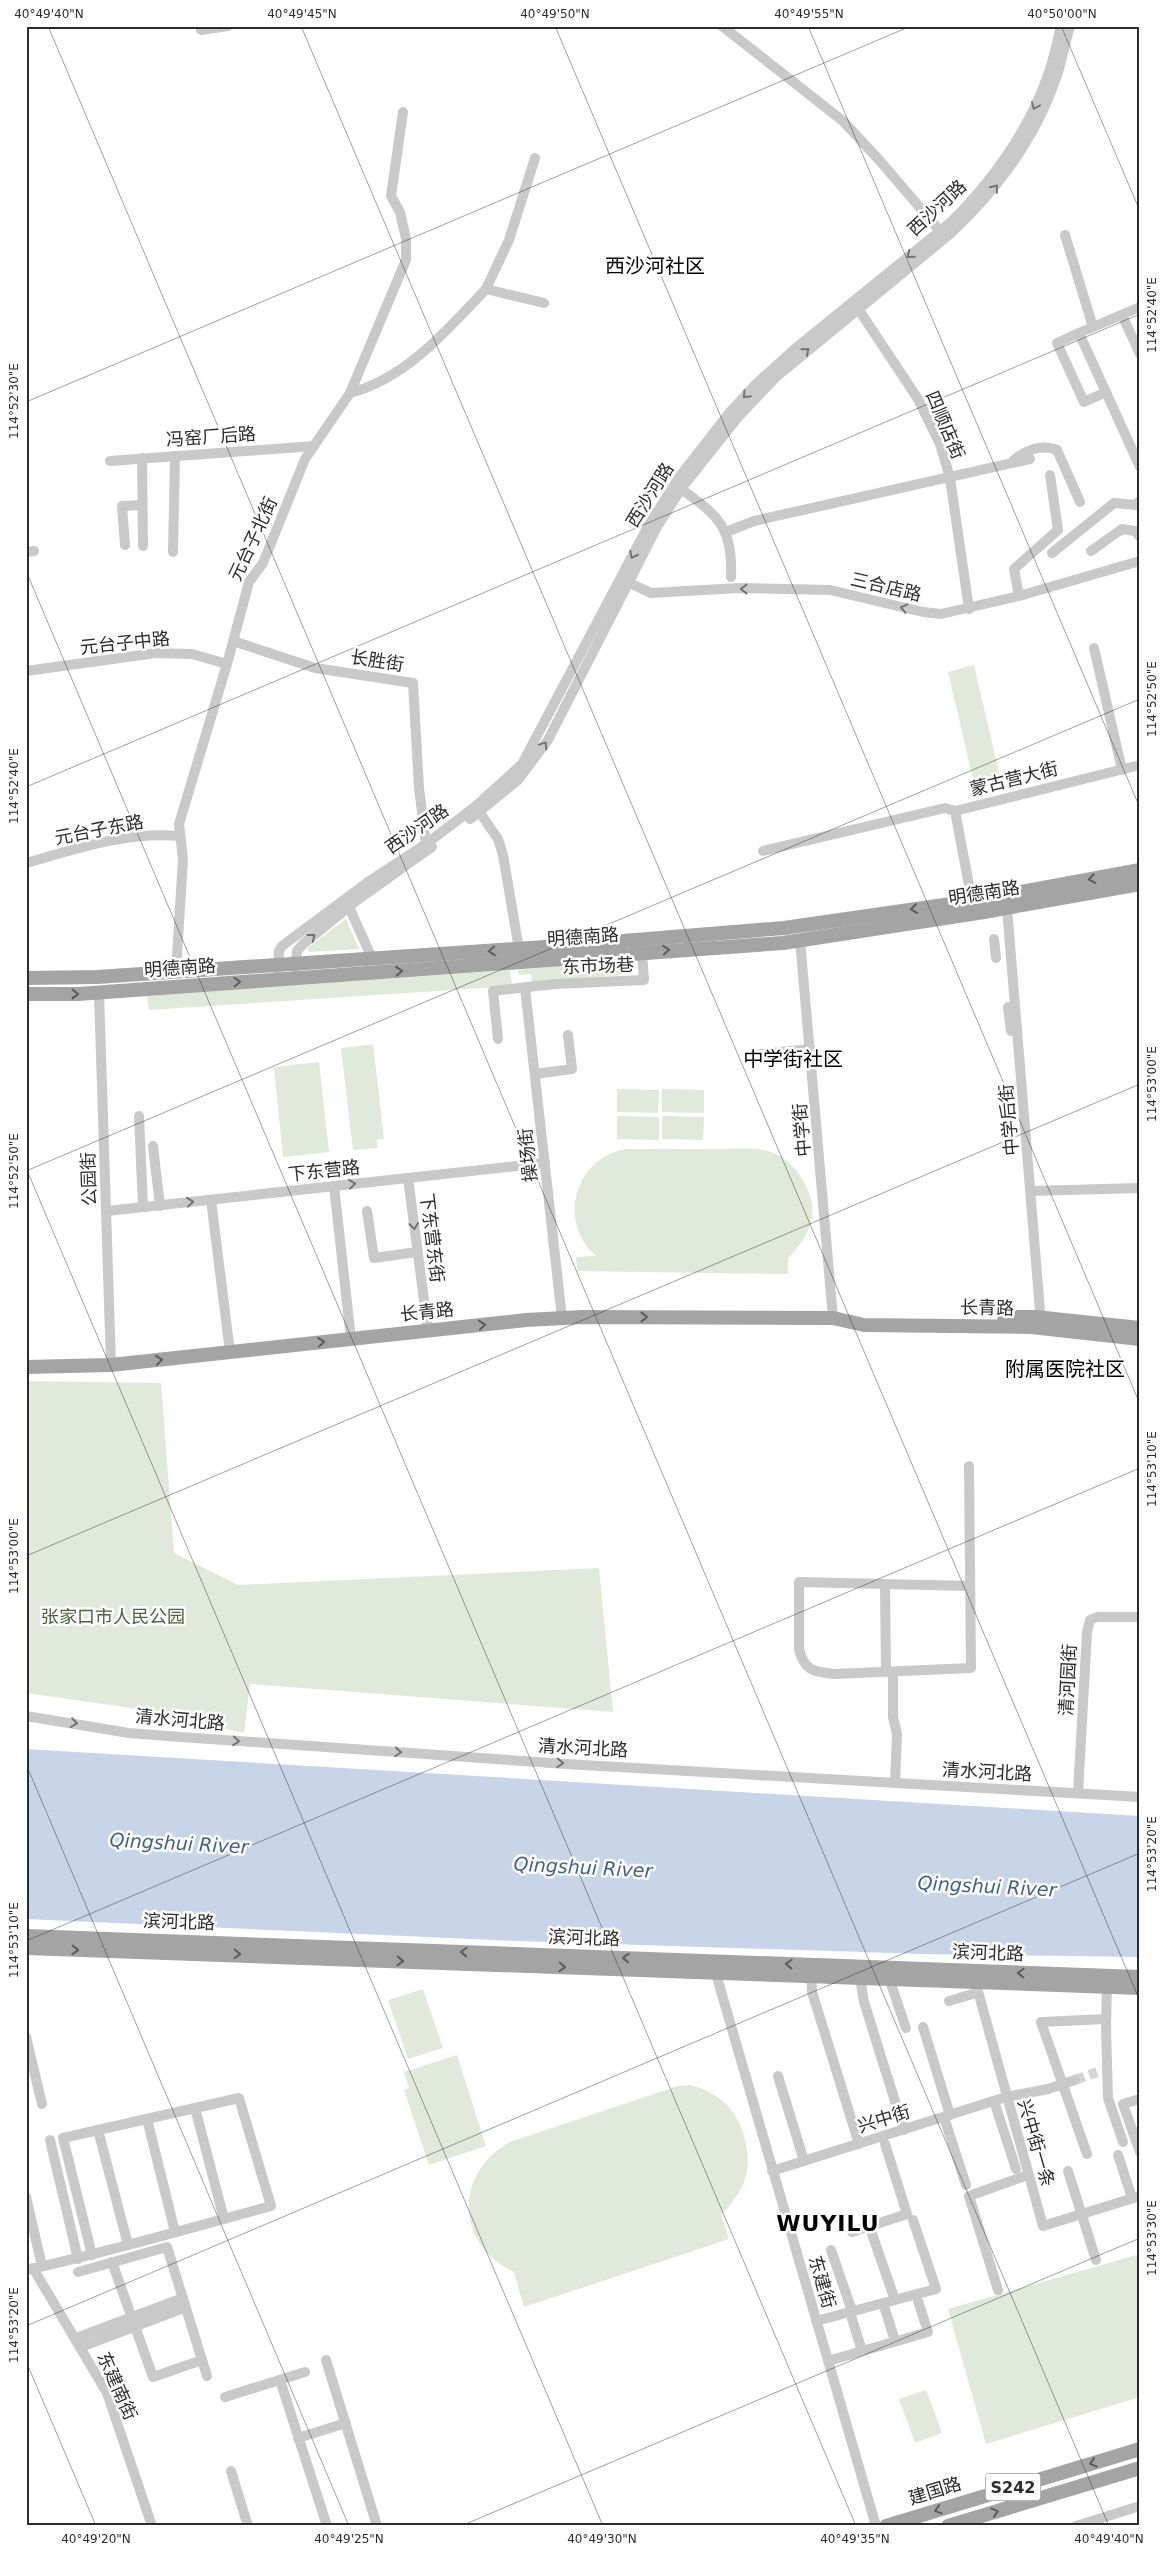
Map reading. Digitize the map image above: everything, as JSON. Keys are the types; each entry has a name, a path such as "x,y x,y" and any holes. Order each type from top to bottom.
{"main road":[{"name":"明德南路","path":"26,994 99,993 642,952 737,939 784,928 976,900 1140,870"},
{"name":"明德南路","path":"26,978 70,979 519,949 737,939 800,940 984,912 1140,884"},
{"path":"976,900 984,912"},
{"name":"长青路","path":"26,1367 111,1365 562,1318 833,1318 864,1325 1041,1323 1140,1328"},
{"name":"长青路","path":"1041,1323 1140,1339"},
{"name":"滨河北路","path":"26,1936 714,1967 890,1973 974,1982 1107,1981 1140,1978"},
{"name":"滨河北路","path":"26,1948 714,1967"},
{"name":"滨河北路","path":"1107,1981 1140,1988"},
{"name":"建国路","path":"886,2526 1140,2449"},
{"name":"S242","path":"948,2526 1140,2468"}],"street":[{"path":"200,26 201,30 228,26"},
{"path":"722,26 843,121 940,231"},
{"name":"西沙河路","path":"625,581 681,489 739,416 775,378 973,200 1005,158 1032,114 1048,75 1061,26"},
{"name":"西沙河路","path":"296,979 295,964 298,951 303,944 428,846 518,780 548,740 625,581 647,528 680,476 730,412 764,377 950,234 977,209 998,184 1022,150 1041,116 1056,78 1070,26"},
{"name":"元台子北街","path":"176,972 183,859 179,824 227,664 249,582 263,563 305,459 350,393 406,260 406,238 400,212 391,196 402,112"},
{"path":"350,393 361,390 392,374 423,352 486,289 510,240 534,158"},
{"path":"1065,235 1093,327"},
{"path":"486,289 544,303"},
{"name":"四顺店街","path":"856,305 918,399 940,444 950,478 969,609"},
{"path":"1106,392 1084,402 1058,343 1140,307"},
{"path":"1122,314 1140,354"},
{"path":"1079,333 1139,462"},
{"name":"冯窑厂后路","path":"110,461 314,446"},
{"path":"1011,463 1020,455 1034,449 1051,447 1057,450 1080,502"},
{"path":"173,552 175,456"},
{"path":"142,458 143,546"},
{"path":"726,532 754,521 1030,459"},
{"path":"1019,596 1014,569 1058,530 1050,475"},
{"path":"681,489 714,514 726,532 732,555 731,576"},
{"path":"1052,553 1114,503 1135,505 1140,501"},
{"path":"125,545 122,506 142,505"},
{"path":"1090,551 1122,529 1135,532 1140,537"},
{"name":"三合店路","path":"625,581 651,593 739,588 830,590 923,612 941,614 1019,596 1140,561"},
{"name":"长胜街","path":"233,641 315,668 413,683 419,788 428,846"},
{"path":"1094,648 1122,770"},
{"name":"元台子中路","path":"26,671 156,653 192,654 227,664"},
{"name":"蒙古营大街","path":"976,900 955,811 1140,765"},
{"path":"763,851 945,808 955,811"},
{"path":"478,809 498,839 504,855 519,949"},
{"name":"元台子东路","path":"26,863 126,838 163,834 179,836"},
{"name":"西沙河路","path":"279,980 278,951 282,946 368,882 428,846"},
{"path":"349,907 372,958"},
{"name":"中学后街","path":"1007,908 1015,1038 1031,1190 1041,1323"},
{"name":"中学街","path":"800,940 833,1318"},
{"path":"995,949 1011,949"},
{"name":"东市场巷","path":"524,988 555,984 644,980 642,952"},
{"path":"498,1039 492,991 524,988"},
{"name":"操场街","path":"524,988 562,1318"},
{"name":"公园街","path":"99,993 111,1365"},
{"path":"1008,1007 1015,1038 1014,1068"},
{"path":"535,1074 572,1069 568,1035"},
{"path":"760,1054 811,1049"},
{"path":"139,1116 143,1208"},
{"path":"153,1146 160,1206"},
{"name":"下东营路","path":"107,1212 545,1163"},
{"name":"下东营东街","path":"408,1178 428,1331"},
{"path":"334,1186 351,1339"},
{"path":"1031,1190 1140,1188"},
{"path":"211,1200 230,1352"},
{"path":"367,1211 374,1258 417,1252"},
{"path":"969,1466 971,1668 834,1674 818,1671 804,1665 799,1649 799,1582 970,1586"},
{"path":"885,1584 889,1672 893,1717 897,1734 895,1783"},
{"name":"清河园街","path":"1078,1793 1087,1632 1090,1620 1096,1616 1140,1617"},
{"name":"清水河北路","path":"26,1716 167,1736 1140,1797"},
{"name":"东建街","path":"714,1967 876,2526"},
{"path":"811,1971 812,1992 860,2144"},
{"path":"859,1972 864,2002 904,2130"},
{"path":"890,1973 906,2028"},
{"path":"1107,1981 1108,2098 1123,2142"},
{"path":"949,2002 974,1982"},
{"name":"兴中街一条","path":"974,1982 1043,2226 1136,2197"},
{"path":"1087,2154 1041,2022 1106,2019"},
{"path":"923,2027 966,2185"},
{"path":"26,2038 42,2104"},
{"path":"1097,2072 1107,2068"},
{"path":"778,2076 804,2161"},
{"name":"兴中街","path":"772,2171 994,2101 1075,2080"},
{"path":"34,2268 78,2259 271,2206 239,2098 63,2138 92,2255"},
{"path":"1140,2099 1123,2104 1140,2152"},
{"path":"994,2101 1016,2168"},
{"path":"195,2108 224,2219"},
{"path":"147,2119 175,2232"},
{"path":"98,2130 128,2245"},
{"path":"50,2140 78,2259"},
{"path":"852,2232 907,2214 885,2144"},
{"path":"1118,2155 1136,2197"},
{"path":"1068,2171 1096,2260"},
{"path":"998,2290 969,2196 1028,2175"},
{"name":"东建南街","path":"26,2197 34,2268 107,2393 152,2526"},
{"path":"816,2321 852,2315 894,2300 936,2289 914,2220"},
{"path":"872,2234 894,2300"},
{"path":"78,2272 167,2247 207,2376"},
{"path":"831,2250 862,2351"},
{"path":"112,2262 153,2377 202,2360"},
{"path":"828,2361 928,2332 918,2300"},
{"path":"78,2342 184,2302"},
{"path":"885,2309 895,2341"},
{"path":"326,2360 378,2526"},
{"path":"225,2397 305,2372"},
{"path":"280,2380 327,2526"},
{"path":"298,2438 346,2423"},
{"path":"231,2471 248,2526"},
{"path":"1076,2526 1140,2506"}],"green space":[{"path":"974,665 1000,777 974,783 948,672"},
{"path":"346,919 359,949 309,952 307,948"},
{"path":"630,959 631,974 532,983 531,974 518,975 518,970"},
{"path":"510,970 512,986 149,1010 147,996"},
{"path":"373,1044 384,1139 377,1140 378,1148 353,1150 341,1048"},
{"path":"319,1062 329,1152 283,1157 274,1067"},
{"path":"617,1089 659,1090 658,1113 617,1112"},
{"path":"662,1089 704,1090 704,1113 662,1112"},
{"path":"617,1116 659,1117 659,1140 617,1139"},
{"path":"662,1116 704,1117 703,1140 662,1139"},
{"path":"745,1148 768,1151 782,1157 798,1173 806,1186 812,1202 809,1228 800,1244 788,1258 788,1274 577,1271 576,1257 596,1256 584,1242 577,1226 575,1210 577,1193 583,1178 594,1165 608,1155 626,1149"},
{"name":"张家口市人民公园","path":"26,1381 161,1383 174,1553 238,1585 599,1568 613,1712 250,1684 244,1733 145,1710 26,1693"},
{"path":"423,1989 443,2048 408,2059 388,2000"},
{"path":"457,2055 486,2146 429,2165 404,2090 409,2088 404,2072"},
{"path":"691,2085 709,2092 725,2103 737,2119 745,2139 748,2160 745,2179 735,2198 721,2215 729,2239 524,2307 514,2272 495,2260 481,2245 472,2227 469,2208 471,2190 479,2172 492,2155 510,2142 678,2086"},
{"path":"1140,2254 1140,2397 986,2444 948,2309"},
{"path":"926,2390 942,2433 915,2443 899,2399"}],"water":[{"name":"Qingshui River","path":"26,1749 1140,1816 1140,1957 922,1954 518,1941 26,1919"}],"tunnel":[{"path":"1075,2080 1097,2072"}],"district":[{"name":"西沙河社区","path":"655,266"},
{"name":"中学街社区","path":"793,1059"},
{"name":"附属医院社区","path":"1065,1369"},
{"name":"WUYILU","path":"828,2223"}]}
